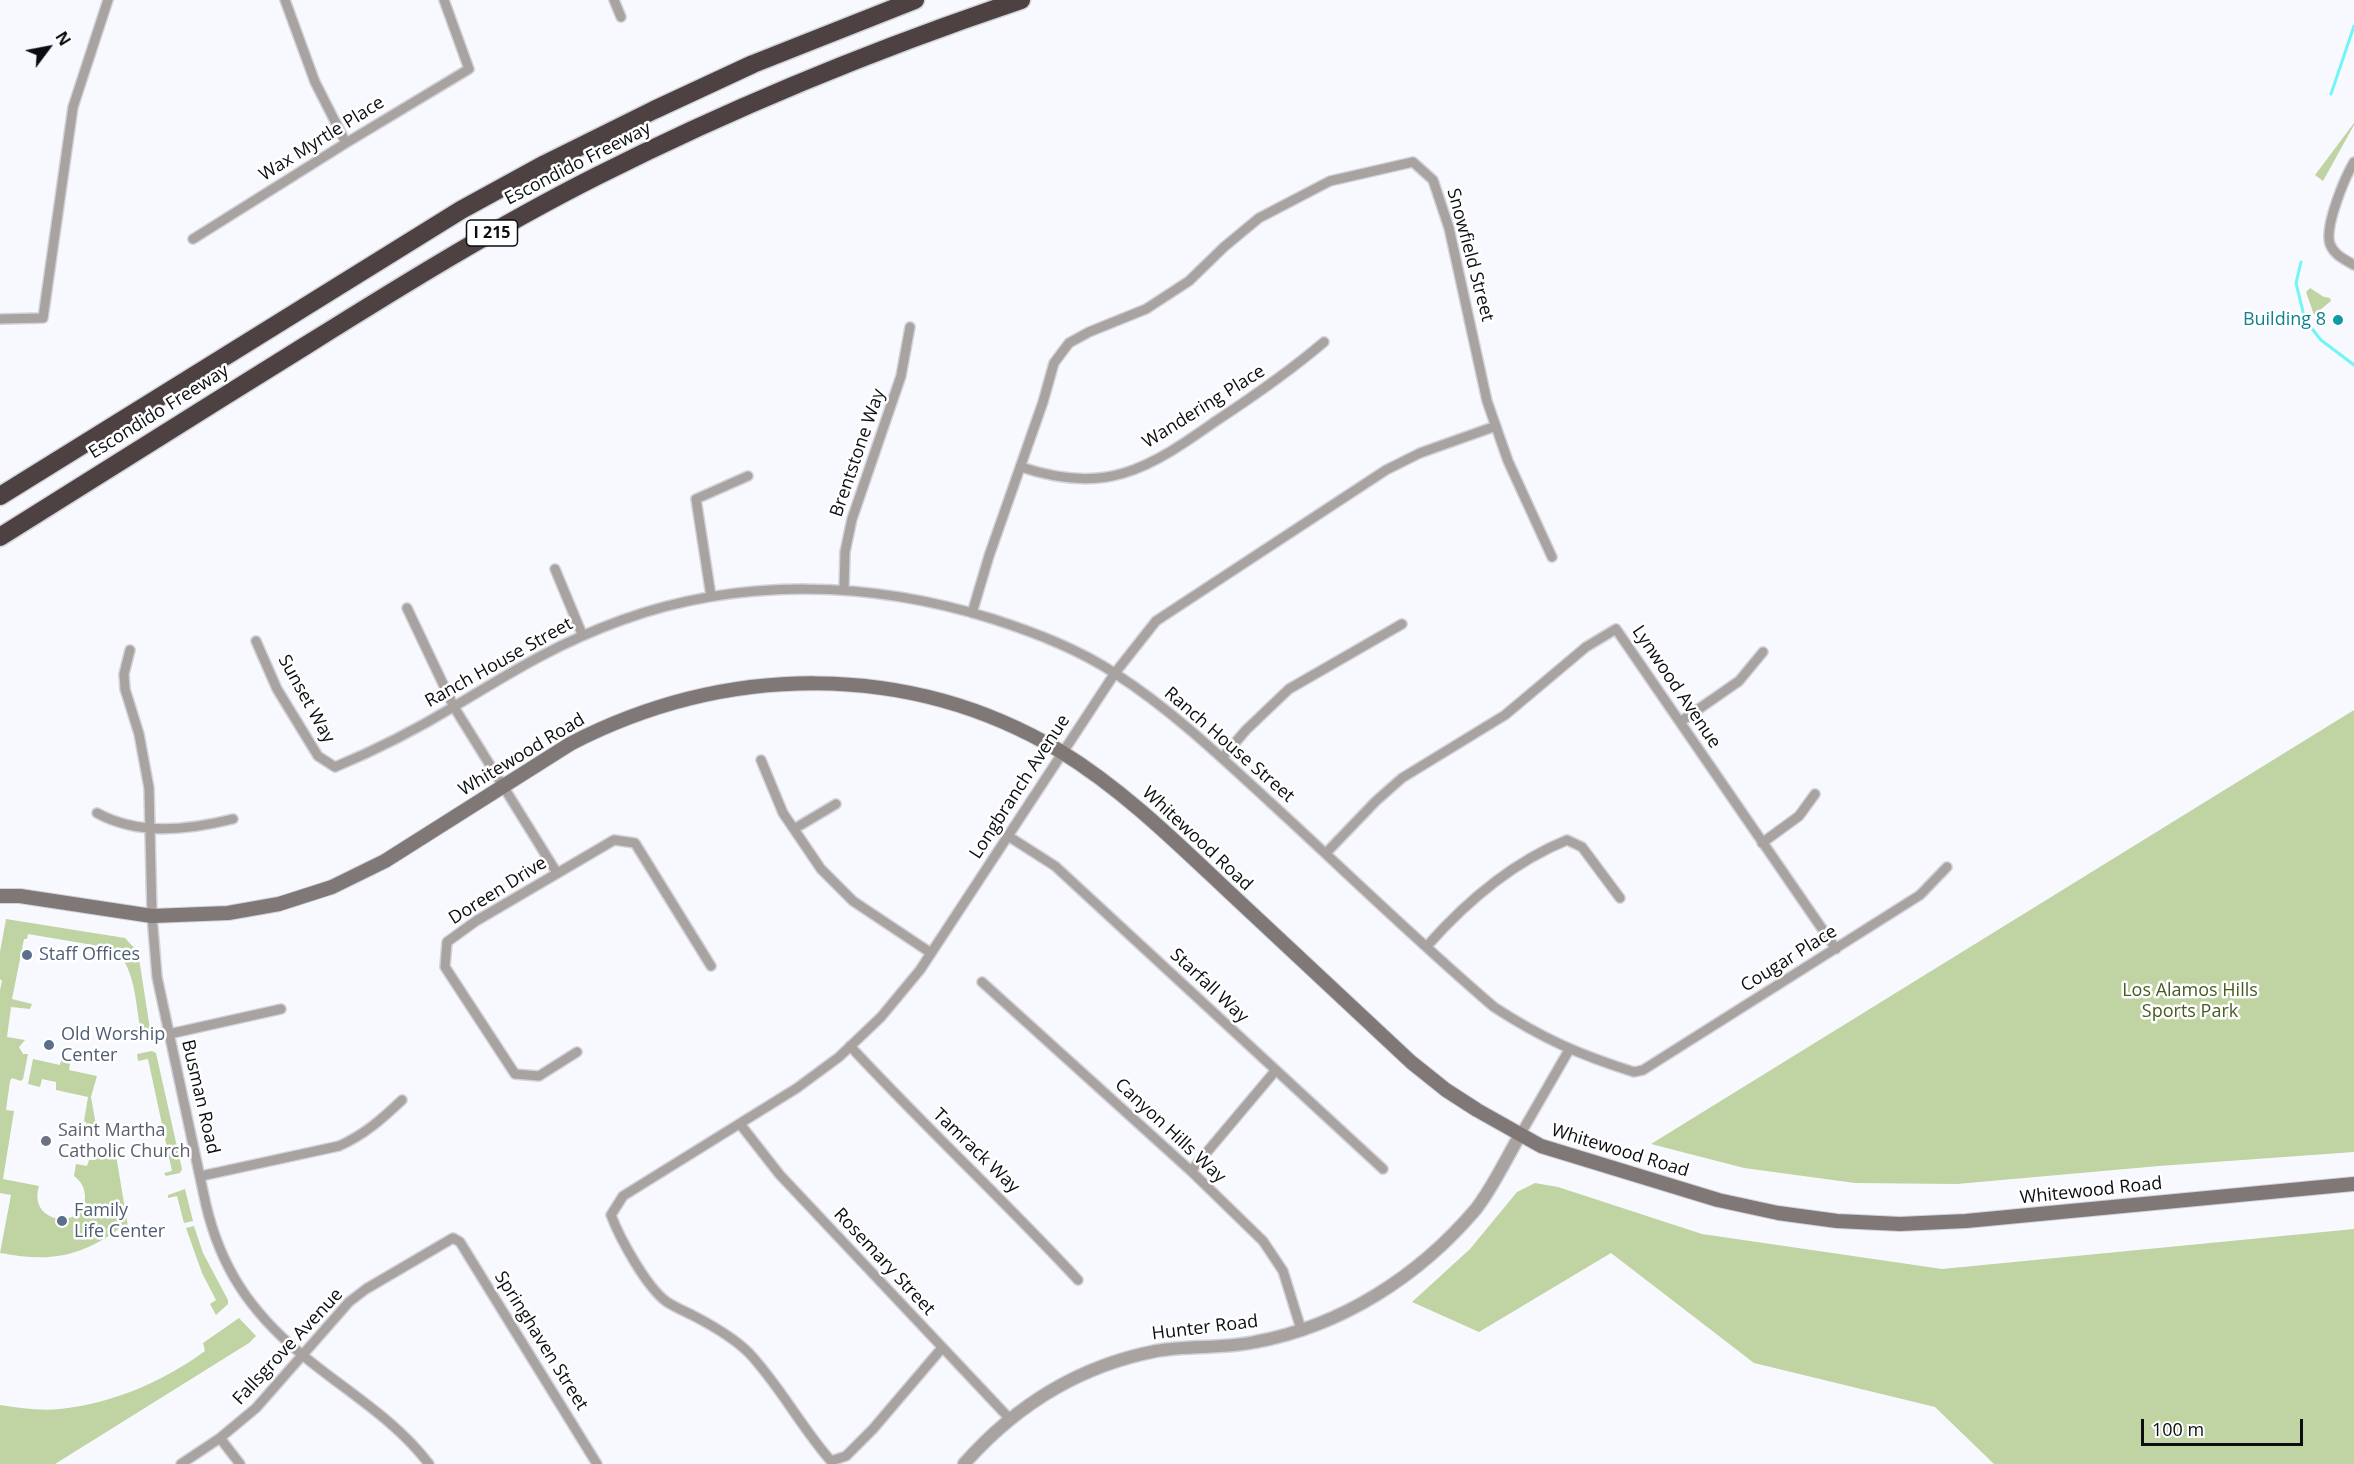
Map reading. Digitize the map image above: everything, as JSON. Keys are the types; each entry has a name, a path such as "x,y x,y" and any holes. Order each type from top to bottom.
{"highway":[{"name":"Escondido Freeway","path":"0,495 461,210 654,110 753,64 915,0"},
{"name":"Escondido Freeway","path":"0,537 446,258 595,177 697,127 804,80 933,30 1021,0"}],"main road":[{"name":"Whitewood Road","path":"0,896 20,896 152,916 203,915 252,910 332,887 385,861 570,744 637,713 704,694 765,685 843,684 908,693 968,709 1001,722 1062,752 1108,783 1154,822 1411,1062 1454,1095 1520,1135 1566,1155 1718,1200 1778,1213 1837,1221 1900,1224 1966,1221 2354,1184"}],"street":[{"path":"0,320 43,318 73,107 108,0"},
{"path":"285,0 315,82 346,142"},
{"name":"Wax Myrtle Place","path":"193,239 346,142 469,69 444,0"},
{"path":"614,0 621,17"},
{"name":"Snowfield Street","path":"1021,467 1054,363 1069,344 1089,332 1146,309 1189,280 1259,218 1330,180 1413,162 1432,180 1449,228 1487,401 1508,461 1552,556"},
{"path":"2354,162 2344,180 2332,217 2329,242 2336,254 2354,265"},
{"name":"Brentstone Way","path":"844,590 845,552 852,519 901,376 910,327"},
{"name":"Wandering Place","path":"1021,467 1052,477 1083,480 1124,474 1176,449 1284,375 1324,342"},
{"name":"Longbranch Avenue","path":"942,1348 873,1429 846,1456 831,1461 809,1436 782,1392 747,1351 704,1321 666,1302 619,1236 611,1215 623,1196 797,1088 839,1057 881,1017 920,970 1115,673 1156,621 1386,470 1420,453 1496,426"},
{"path":"972,613 1021,467"},
{"path":"711,596 696,499 748,476"},
{"path":"555,569 582,634"},
{"name":"Ranch House Street","path":"335,767 454,707 514,669 582,634 627,618 711,596 794,589 844,590 908,598 972,613 1050,640 1115,673 1175,717 1222,758 1494,1007 1530,1030 1569,1050 1634,1072 1643,1070"},
{"path":"407,608 454,707 558,873"},
{"path":"1222,758 1246,730 1289,689 1402,624"},
{"name":"Lynwood Avenue","path":"1326,853 1376,801 1402,778 1505,715 1586,647 1616,629 1836,949"},
{"name":"Sunset Way","path":"256,641 277,689 318,756 335,767"},
{"name":"Busman Road","path":"130,650 124,674 125,689 146,766 152,916 157,977 210,1222 225,1264 261,1316 301,1354 389,1421 416,1446 429,1464"},
{"path":"1680,722 1738,681 1764,652"},
{"path":"761,759 783,813 821,869 853,901 931,953"},
{"path":"1762,843 1799,816 1815,794"},
{"path":"794,830 836,804"},
{"path":"97,813 112,821 150,829 205,826 232,819"},
{"name":"Starfall Way","path":"1008,836 1055,866 1383,1168"},
{"name":"Doreen Drive","path":"577,1052 539,1076 515,1074 445,967 447,942 476,921 614,840 635,843 711,966"},
{"path":"1427,946 1453,917 1486,889 1546,848 1567,840 1582,847 1620,898"},
{"name":"Cougar Place","path":"1643,1070 1920,895 1947,867"},
{"name":"Canyon Hills Way","path":"982,982 1191,1171 1263,1241 1283,1271 1301,1329"},
{"path":"169,1034 281,1009"},
{"name":"Tamrack Way","path":"850,1046 904,1105 1029,1227 1077,1280"},
{"name":"Hunter Road","path":"964,1464 1009,1418 1037,1398 1074,1378 1110,1363 1156,1351 1255,1342 1301,1329 1354,1309 1390,1288 1431,1256 1477,1207 1569,1050"},
{"path":"1191,1171 1276,1070"},
{"path":"201,1176 339,1146 378,1124 402,1100"},
{"name":"Rosemary Street","path":"741,1124 780,1175 1009,1418"},
{"name":"Fallsgrove Avenue","path":"181,1464 220,1438 256,1408 348,1302 453,1238"},
{"name":"Springhaven Street","path":"453,1238 460,1242 597,1464"},
{"path":"220,1438 240,1464"}],"green space":[{"path":"2354,123 2354,125 2323,181 2315,175"},
{"path":"2310,288 2330,298 2331,301 2314,315 2306,292"},
{"name":"Los Alamos Hills Sports Park","path":"2354,710 2354,1152 1957,1184 1855,1183 1744,1168 1651,1144"},
{"path":"6,919 125,938 138,952 150,1029 148,1034 135,1036 132,1029 140,1026 133,983 125,963 111,948 28,934 27,939 24,939 12,999 32,1004 30,1009 11,1007 7,1037 25,1040 19,1047 23,1054 28,1054 23,1079 21,1081 12,1078 10,1081 6,1110 14,1111 3,1179 39,1186 37,1199 41,1208 48,1215 66,1219 75,1215 82,1208 85,1197 82,1185 74,1176 76,1164 87,1166 89,1160 95,1160 97,1154 104,1155 105,1148 115,1149 129,1233 127,1235 120,1228 91,1246 63,1255 34,1257 0,1253 11,1195 0,1193 0,990 2,981 0,979 0,952"},
{"path":"152,1051 156,1053 182,1169 180,1173 166,1176 164,1173 172,1171 148,1059 138,1061 137,1054"},
{"path":"62,1056 71,1058 69,1070 97,1076 91,1097 96,1125 86,1124 84,1121 88,1097 56,1090 56,1082 42,1079 40,1087 28,1084 33,1059 60,1065"},
{"path":"1535,1183 1558,1187 1702,1234 1942,1269 2354,1229 2354,1464 1994,1464 1935,1407 1754,1363 1611,1253 1479,1332 1412,1302 1470,1249 1517,1192"},
{"path":"185,1189 193,1221 184,1223 177,1196 168,1198 168,1195"},
{"path":"194,1226 203,1253 228,1300 228,1304 216,1315 210,1304 216,1300 202,1273 186,1228"},
{"path":"239,1318 256,1336 249,1343 55,1464 0,1464 0,1405 60,1409 118,1396 155,1381 189,1362 205,1351 203,1343"}],"waterway":[{"path":"2331,94 2354,26"},
{"path":"2301,262 2296,283 2305,320 2321,340 2354,365"}],"place":[{"name":"Building 8","path":"2338,320"},
{"name":"Staff Offices","path":"27,955"},
{"name":"Old Worship Center","path":"49,1045"},
{"name":"Saint Martha Catholic Church","path":"46,1141"},
{"name":"Family Life Center","path":"62,1221"}]}
